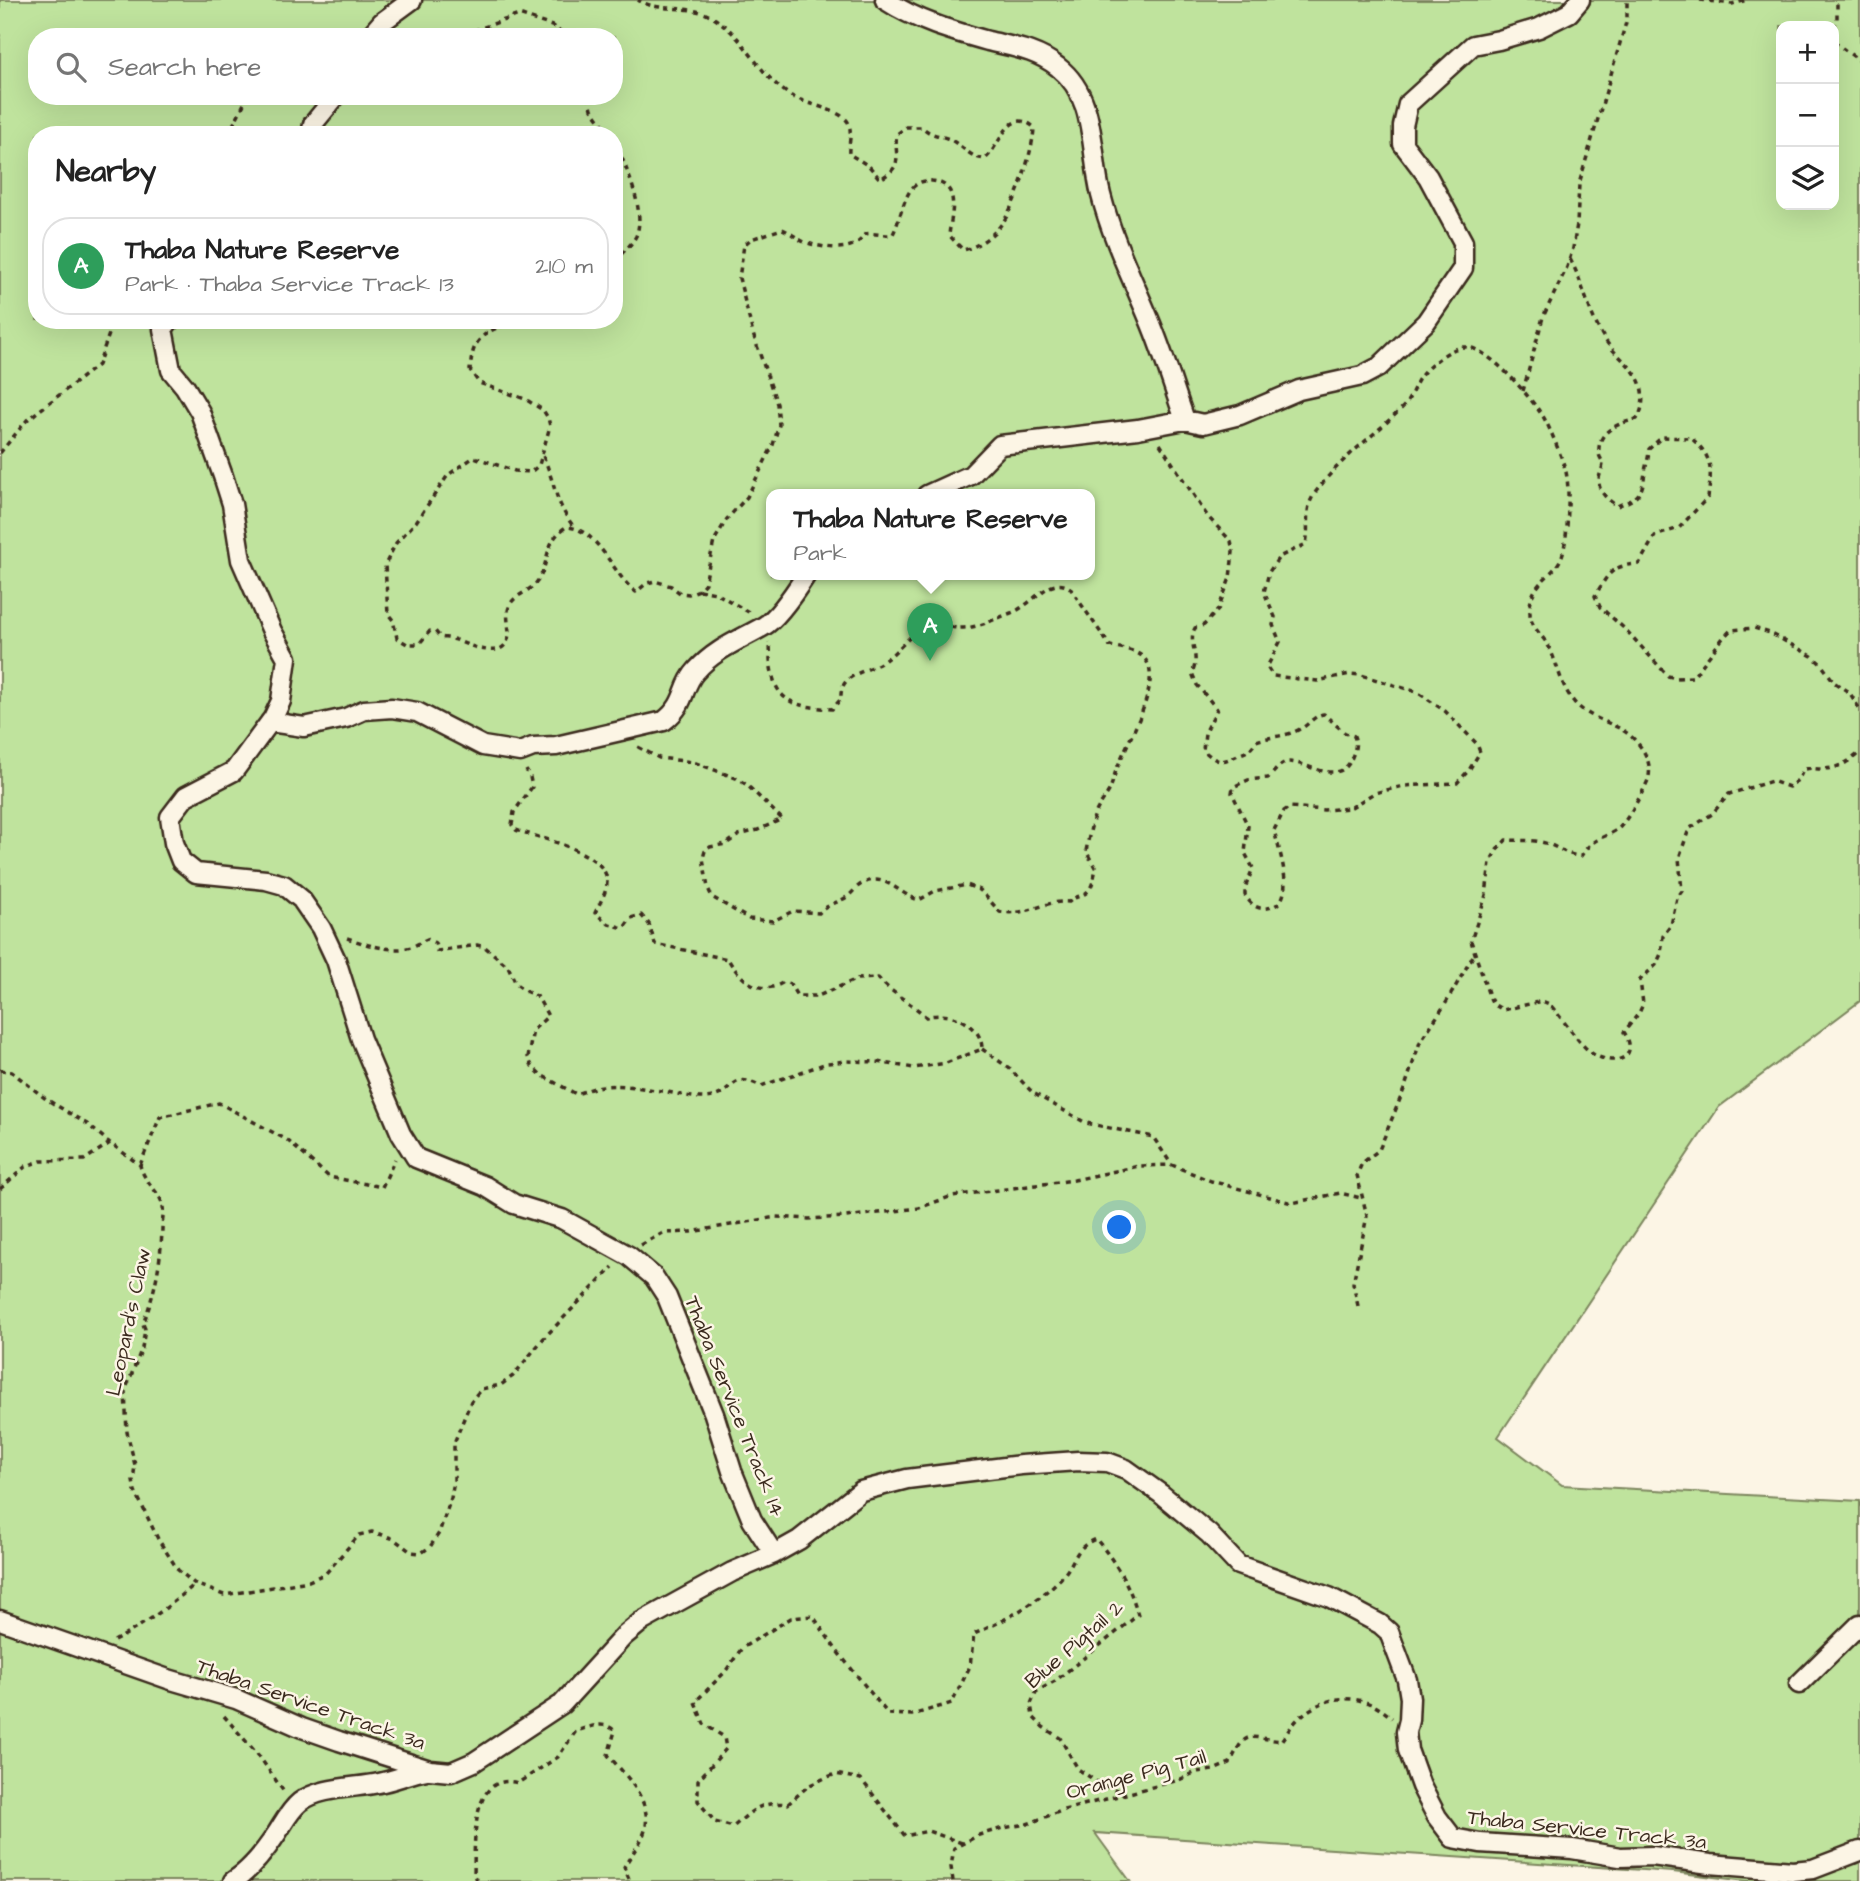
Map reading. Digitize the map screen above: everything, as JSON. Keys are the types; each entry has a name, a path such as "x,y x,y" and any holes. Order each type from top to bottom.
{"street":[{"path":"377,28 412,0"},
{"path":"885,0 907,15 939,27 1025,49 1042,56 1071,80 1086,110 1101,193 1111,225 1185,420"},
{"path":"940,489 971,475 1000,445 1138,429 1185,420 1203,424 1270,404 1299,390 1362,376 1379,367 1426,321 1463,268 1463,242 1427,177 1403,144 1403,126 1408,104 1473,45 1539,27 1569,13 1580,0"},
{"path":"313,126 329,105"},
{"name":"Thaba Service Track 14","path":"164,329 171,370 200,412 232,504 242,560 272,631 287,658 281,701 270,722 234,771 186,796 170,817 174,844 181,860 196,873 246,877 284,885 301,899 321,928 340,970 361,1039 401,1134 416,1158 485,1186 514,1204 562,1219 629,1256 654,1278 667,1297 752,1520 774,1554"},
{"path":"270,722 304,727 346,718 364,710 392,708 417,712 483,746 520,752 533,747 556,746 664,721 675,712 682,701 694,673 716,651 767,625 802,580"},
{"name":"Thaba Service Track 3a","path":"0,1620 90,1653 236,1699 302,1728 430,1770 451,1772 474,1762 562,1704 624,1636 641,1622 732,1572 799,1540 852,1496 883,1484 1021,1465 1078,1461 1116,1464 1136,1475 1189,1516 1238,1565 1329,1597 1380,1624 1389,1632 1407,1681 1410,1698 1406,1732 1408,1750 1437,1817 1452,1838 1480,1843 1572,1849 1620,1857 1652,1856 1793,1871 1813,1868 1860,1851"},
{"path":"1799,1684 1860,1624"},
{"path":"233,1881 246,1872 293,1810 310,1797 430,1770"}],"path":[{"path":"542,455 554,492 566,517 596,545 636,592 647,583 655,581 671,586 680,593 689,594 699,590 708,574 713,541 727,519 747,498 761,472 779,425 777,404 753,334 739,278 744,245 751,239 782,229 805,242 834,248 855,246 865,234 873,232 888,236 893,234 899,222 910,190 919,182 929,180 940,182 949,190 954,210 949,235 963,250 968,249 996,230 1010,211 1030,153 1034,127 1022,121 1004,129 992,154 985,159 977,159 951,140 927,132 922,127 906,127 897,134 899,160 894,169 880,179 869,166 849,154 848,122 841,116 792,97 773,83 753,60 742,40 715,19 687,8 655,5 638,0"},
{"path":"1523,391 1543,317 1570,259 1577,224 1579,184 1627,19 1627,0"},
{"path":"1700,0 1732,4 1747,0"},
{"path":"1836,21 1837,0"},
{"path":"481,28 519,15 555,28"},
{"path":"1839,46 1860,61"},
{"path":"233,126 243,105"},
{"path":"591,105 604,126"},
{"path":"623,163 636,197 639,222 637,235 623,253"},
{"path":"1570,259 1593,318 1611,348 1636,374 1642,394 1643,409 1637,419 1613,427 1605,433 1600,443 1598,454 1603,464 1599,481 1602,493 1617,506 1636,497 1643,490 1649,449 1662,437 1691,438 1710,460 1708,497 1679,528 1655,536 1639,564 1616,567 1608,575 1595,596 1600,607 1626,630 1668,676 1693,677 1731,630 1755,628 1770,633 1812,656 1835,683 1850,693 1860,710"},
{"path":"0,453 27,420 98,365 111,329"},
{"path":"495,329 483,335 473,352 470,370 479,383 525,399 543,410 550,426 539,465 524,473 474,457 458,466 443,481 416,522 396,543 385,565 388,614 393,620 397,638 407,645 413,645 424,640 430,631 435,631 440,637 454,639 472,648 499,650 508,639 507,619 510,603 537,582 553,538 566,527 574,527"},
{"path":"1138,429 1150,435 1166,452 1208,517 1231,541 1233,552 1230,578 1218,610 1191,634 1197,664 1192,673 1197,685 1217,709 1205,733 1203,750 1213,759 1227,762 1250,751 1255,741 1290,734 1303,728 1318,715 1324,714 1345,733 1354,736 1356,741 1351,762 1341,769 1330,773 1316,771 1295,762 1283,763 1268,778 1248,780 1233,787 1232,793 1248,826 1245,853 1253,868 1245,895 1255,907 1265,909 1273,906 1284,893 1285,872 1274,830 1284,811 1290,807 1324,810 1350,808 1374,793 1395,788 1457,783 1480,752 1477,744 1445,711 1417,692 1361,675 1350,674 1317,681 1273,676 1267,667 1280,642 1273,625 1275,617 1264,592 1269,572 1279,557 1306,544 1308,507 1315,494 1345,458 1409,401 1419,378 1445,355 1466,346 1476,349 1516,381 1544,419 1565,468 1568,483 1562,558 1536,586 1530,614 1538,632 1547,643 1559,677 1575,703 1636,740 1648,761 1649,778 1620,828 1588,844 1581,856 1572,856 1537,841 1506,840 1497,850 1490,862 1486,895 1471,941 1493,1004 1503,1010 1542,1001 1549,1004 1578,1037 1584,1048 1604,1060 1616,1061 1625,1058 1630,1050 1630,1041 1624,1032 1643,1004 1640,980 1656,965 1661,954 1663,936 1671,925 1677,898 1682,891 1679,858 1689,830 1712,814 1729,794 1772,781 1789,787 1799,779 1803,770 1843,765 1860,751"},
{"path":"611,734 659,758 693,762 736,778 782,819 758,830 738,835 726,844 709,847 703,858 712,897 749,919 773,921 793,911 819,913 827,904 845,898 861,883 874,880 882,880 908,897 919,900 934,891 967,886 981,890 1000,912 1021,914 1060,901 1069,902 1075,896 1086,894 1090,888 1096,869 1086,851 1093,819 1110,789 1118,765 1140,720 1150,674 1149,666 1141,655 1110,646 1070,588 1056,583 1021,610 978,626 953,628 936,622 924,626 885,660 853,675 844,683 840,691 841,699 832,709 786,701 777,692 767,625 716,593 699,590"},
{"path":"520,752 520,759 530,777 532,787 514,812 512,825 516,830 564,845 597,861 606,871 607,885 594,913 609,924 624,928 632,918 641,915 649,924 655,944 728,959 736,973 749,983 763,989 776,987 784,982 790,984 797,996 818,996 857,979 878,978 926,1017 934,1014 957,1018 969,1025 978,1032 982,1049"},
{"path":"321,928 374,947 410,948 427,939 435,943 438,951 477,945 485,947 508,966 516,985 537,996 548,1016 533,1030 528,1057 532,1066 541,1075 576,1094 594,1088 624,1086 703,1098 719,1096 743,1078 761,1086 827,1063 877,1062 914,1068 946,1063 982,1049"},
{"path":"1358,1306 1353,1283 1356,1257 1365,1234 1367,1216 1357,1175 1363,1163 1379,1150 1420,1042 1474,954"},
{"path":"982,1049 1009,1068 1033,1093 1086,1123 1153,1136 1172,1165"},
{"name":"Leopard's Claw","path":"0,1070 12,1072 140,1165 142,1177 163,1205 157,1280 143,1324 145,1329 142,1348 125,1391 127,1432 135,1465 133,1481 135,1491 158,1539 178,1570 195,1584 224,1595 309,1581 326,1573 359,1535 366,1532 394,1539 411,1552 421,1553 430,1547 439,1533 451,1499 454,1443 471,1401 481,1389 501,1385 513,1377 610,1269 629,1256"},
{"path":"140,1165 160,1117 219,1103 287,1140 329,1177 382,1187 394,1164 401,1134"},
{"path":"0,1189 26,1166 41,1161 85,1160 110,1143"},
{"path":"629,1256 644,1242 663,1233 691,1232 776,1217 809,1219 907,1210 952,1196 1074,1180 1139,1166 1172,1165 1211,1181 1292,1203 1340,1193 1361,1198"},
{"name":"Blue Pigtail 2","path":"962,1843 928,1831 905,1836 862,1779 836,1774 808,1786 788,1804 770,1802 751,1811 733,1827 715,1822 698,1801 698,1780 726,1749 724,1737 704,1724 695,1702 725,1672 742,1648 791,1618 813,1616 837,1651 888,1714 912,1714 952,1703 971,1666 974,1634 1021,1612 1062,1577 1083,1544 1097,1539 1120,1569 1133,1595 1138,1615 1055,1681 1036,1692 1031,1704 1033,1717 1060,1738 1078,1769 1100,1784 1125,1793"},
{"path":"90,1653 134,1630 195,1584"},
{"name":"Orange Pig Tail","path":"962,1843 1064,1810 1180,1780 1196,1772 1214,1770 1230,1763 1237,1746 1247,1737 1281,1741 1298,1719 1321,1703 1356,1698 1380,1708 1406,1732"},
{"path":"220,1712 260,1756 280,1784 293,1810"},
{"path":"477,1881 474,1876 476,1814 488,1789 508,1781 518,1783 538,1772 558,1757 576,1731 599,1724 615,1731 608,1755 637,1790 645,1808 647,1820 643,1837 624,1867 631,1881"},
{"path":"953,1881 951,1867 954,1849 962,1843"}],"green space":[{"path":"0,0 1860,0 1860,1001 1719,1107 1498,1437 1562,1485 1860,1501 1860,1881 1746,1881 1673,1872 1095,1833 1130,1881 0,1881"}],"place":[{"name":"Thaba Nature Reserve","path":"930,661"}]}
